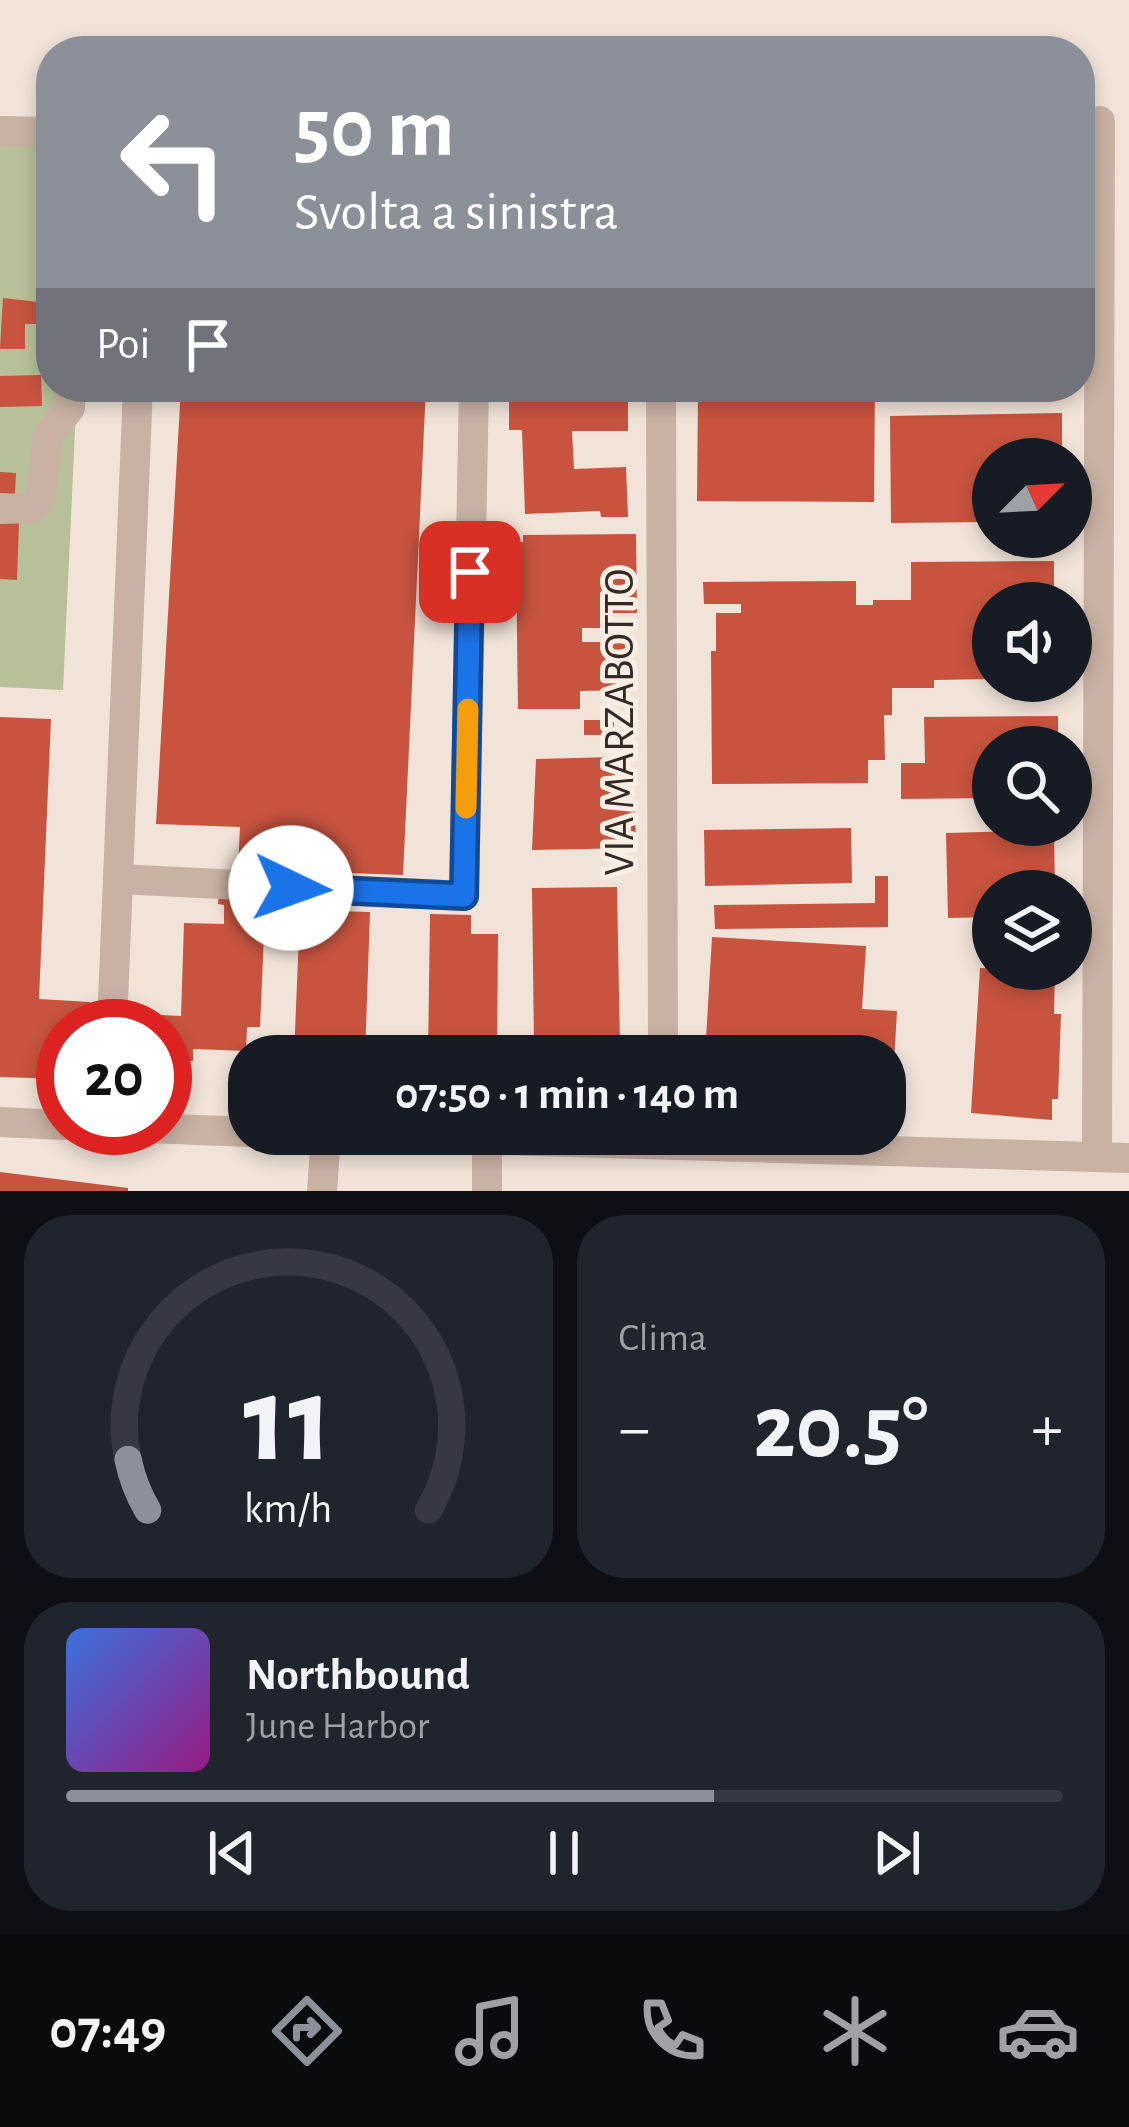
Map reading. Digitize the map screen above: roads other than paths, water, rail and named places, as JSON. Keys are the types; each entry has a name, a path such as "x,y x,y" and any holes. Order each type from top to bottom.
{"street":[{"path":"1097,1156 1103,121"},
{"path":"0,131 36,132"},
{"path":"0,509 33,508 40,501 48,435 70,402"},
{"path":"113,999 137,402"},
{"path":"118,879 464,896 474,402"},
{"name":"VIA MARZABOTTO","path":"661,402 663,1035"},
{"path":"0,1122 36,1123"},
{"path":"192,1130 228,1131"},
{"path":"906,1149 1129,1158"},
{"path":"322,1191 325,1155"},
{"path":"487,1155 488,1191"}]}
